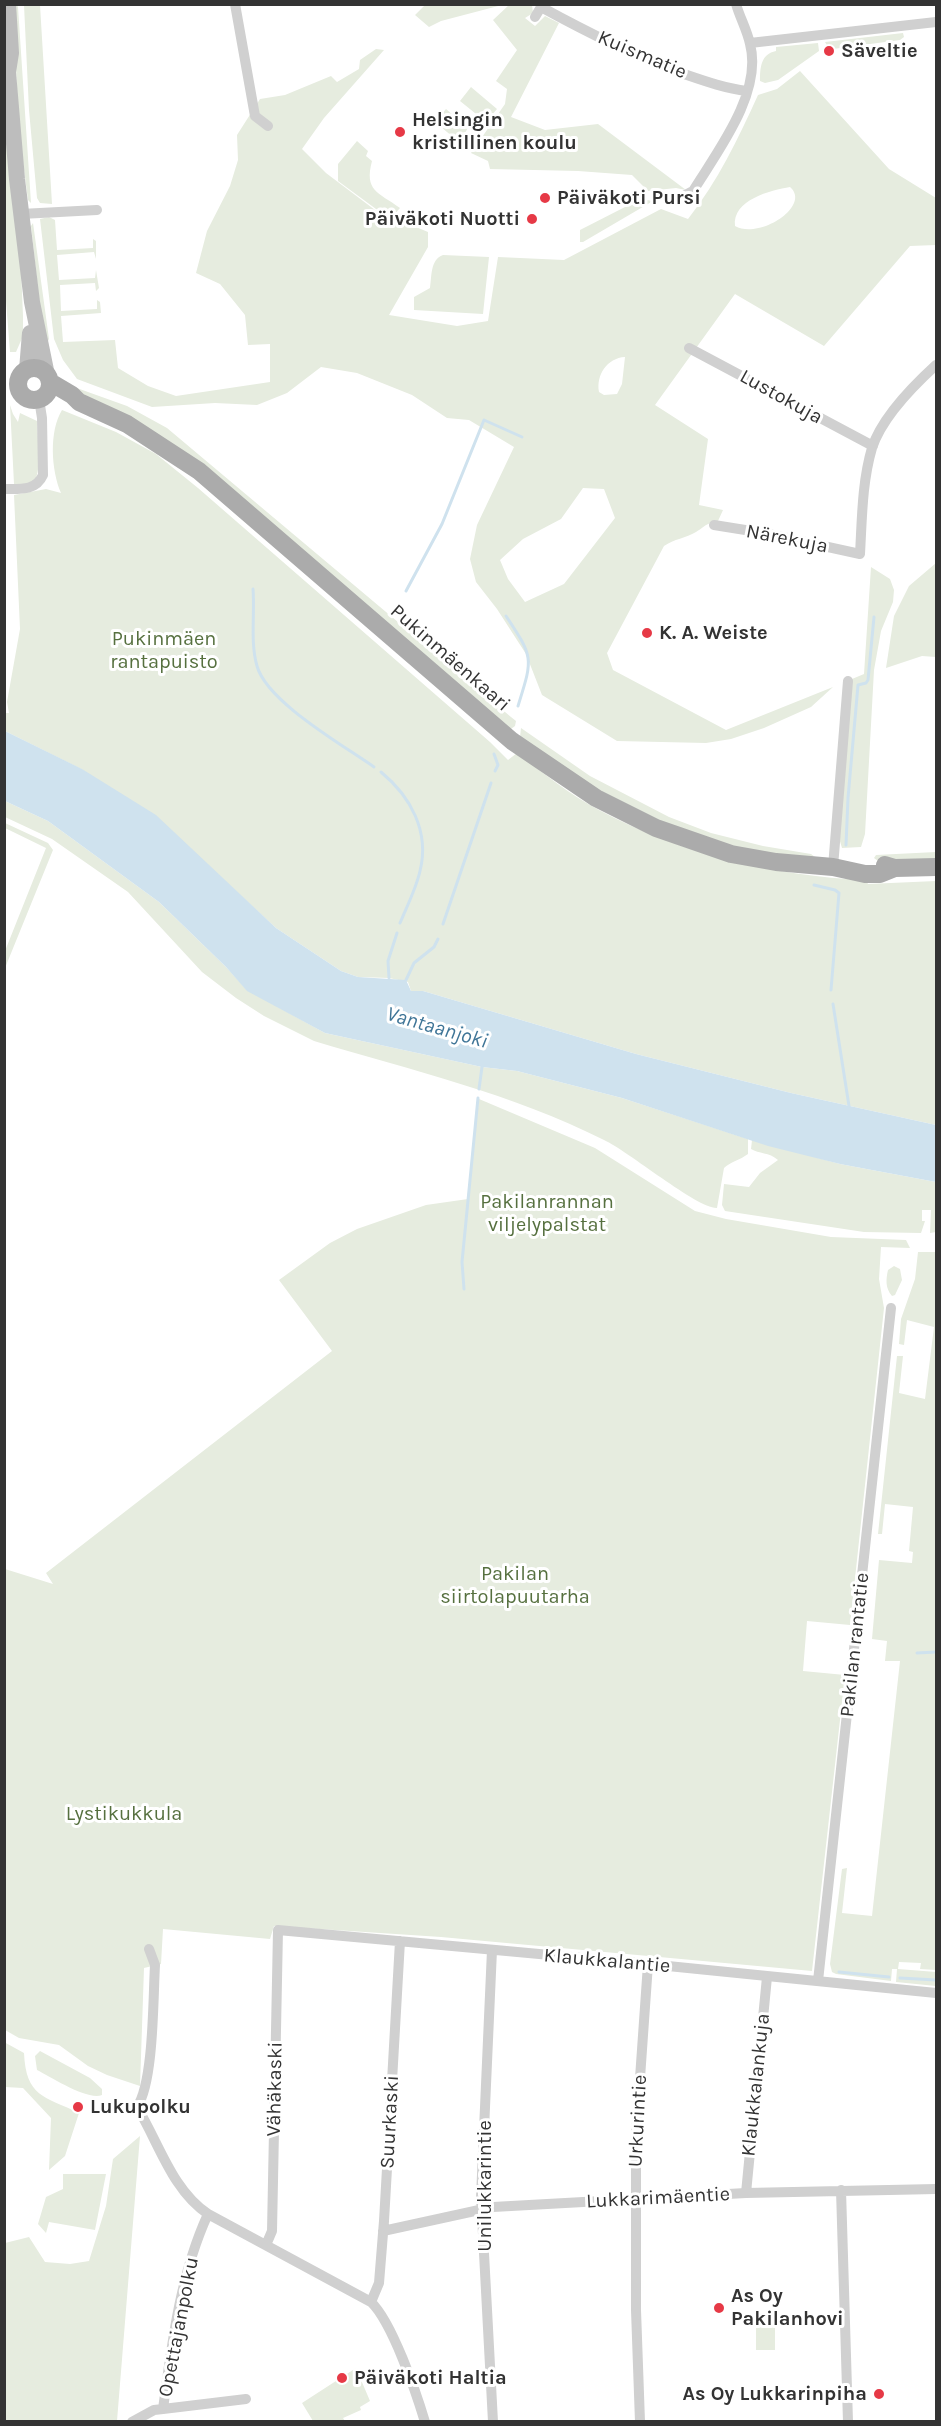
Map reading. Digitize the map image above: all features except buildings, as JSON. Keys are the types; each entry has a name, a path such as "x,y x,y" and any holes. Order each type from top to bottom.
{"main road":[{"path":"7,14 11,53 6,65 21,214 45,388"},
{"path":"15,378 30,349 32,302"},
{"name":"Pukinmäenkaari","path":"45,388 27,399 15,378 38,369 45,388 63,402 79,402 127,424 198,471 512,741 587,793 628,816 706,847 776,862 833,867 865,874 880,874 895,868 936,867"}],"street":[{"path":"235,4 255,116 268,126"},
{"path":"681,198 693,191 698,183 737,118 747,91 752,60 750,43 736,4"},
{"name":"Kuismatie","path":"537,10 641,58 713,84 747,91"},
{"path":"750,43 936,22"},
{"path":"21,214 97,210"},
{"name":"Lustokuja","path":"689,348 873,446"},
{"path":"873,446 894,410 936,364"},
{"path":"4,489 33,487 39,483 42,475 42,418 45,388"},
{"name":"Närekuja","path":"714,525 764,533 860,554 865,482 873,446"},
{"path":"833,867 848,681"},
{"name":"Pakilan rantatie","path":"818,1981 891,1308"},
{"name":"Klaukkalantie","path":"278,1930 936,1993"},
{"name":"Vähäkaski","path":"266,2245 272,2231 278,1930"},
{"name":"Suurkaski","path":"371,2302 379,2283 400,1941"},
{"path":"149,1949 155,1965 147,2077 143,2099 137,2108 181,2188 194,2204 208,2214 371,2302 381,2311 403,2362 424,2421"},
{"name":"Unilukkarintie","path":"492,1950 482,2210 493,2421"},
{"name":"Urkurintie","path":"640,2421 635,2198 636,2135 648,1964"},
{"name":"Klaukkalankuja","path":"746,2193 767,1977"},
{"name":"Lukkarimäentie","path":"383,2231 482,2210 635,2198 841,2190 936,2189"},
{"path":"841,2190 848,2421"},
{"name":"Opettajanpolku","path":"132,2421 154,2410 164,2409 171,2351 185,2275 196,2240 208,2214"},
{"path":"164,2409 246,2399"}],"green space":[{"path":"426,4 502,5 441,21 429,27 415,15"},
{"path":"13,5 18,7 31,203 28,200 19,131"},
{"path":"24,5 40,5 52,204 40,203 37,198 29,110"},
{"path":"509,5 532,5 533,13 525,18 535,26 545,16 559,23 511,117 545,130 598,124 686,190 676,188 648,191 632,175 490,169 488,161 471,153 505,104 507,89 496,81 517,50 493,20"},
{"path":"903,33 904,37 900,40 833,49 829,49 825,42"},
{"path":"818,43 819,51 778,80 765,83 760,81 762,62 767,55 776,51 776,47"},
{"path":"376,49 384,50 324,118 302,149 326,173 375,210 428,232 428,247 389,315 457,326 488,321 498,257 564,260 661,209 688,219 718,175 758,95 777,89 800,71 889,169 936,198 936,245 910,246 824,346 735,294 655,405 708,439 699,505 723,510 718,521 664,546 607,653 613,670 726,730 833,687 811,707 764,728 731,739 706,743 617,741 542,695 526,654 497,609 476,582 470,559 477,525 514,447 469,420 447,418 412,395 357,373 321,367 287,393 257,405 215,403 152,407 77,379 63,360 54,339 40,219 49,217 55,220 57,250 93,248 93,239 96,241 96,259 94,252 57,255 59,280 95,278 96,270 99,288 96,291 95,283 60,285 61,311 97,309 97,300 100,302 101,313 61,316 63,342 115,340 118,368 148,386 176,396 270,382 270,344 248,345 245,315 220,284 196,273 207,231 230,186 238,160 237,135 260,99 285,95 331,76 337,82 359,69 360,60","holes":["790,187 795,195 794,203 780,219 757,228 745,229 735,226 736,217 746,203 763,194","625,357 622,384 617,394 604,395 599,392 601,374 608,364","583,488 604,489 615,518 564,584 525,602 508,579 500,560 523,539 561,519"]},
{"path":"471,87 497,109 486,122 460,101"},
{"path":"446,109 468,128 459,142 435,122"},
{"path":"4,113 21,268 23,336 16,352 10,352 5,288"},
{"path":"357,141 368,151 366,156 372,161 370,179 375,190 400,208 393,216 376,209 338,181 338,164"},
{"path":"629,197 653,201 580,242 580,230 625,207"},
{"path":"33,223 49,339 44,344 31,226"},
{"path":"443,255 489,257 483,314 414,310 414,297 430,288 434,264"},
{"path":"74,387 127,406 167,428 516,721 515,726 511,729 227,488 72,391"},
{"path":"10,405 18,422 20,413 37,421 38,471 36,478 29,484 14,484"},
{"name":"Pukinmäen rantapuisto","path":"62,410 116,432 156,454 198,488 508,760 517,753 567,790 599,810 663,839 763,868 831,878 866,880 868,884 936,881 936,1125 791,1093 636,1054 423,991 411,991 408,982 389,978 358,977 341,971 276,928 216,873 83,770 5,731 4,713 9,713 7,702 20,629 14,495 46,489 61,493 53,462 53,439"},
{"path":"936,563 936,657 922,656 886,668 894,616 909,586"},
{"path":"871,567 890,579 894,590 893,602 881,631 874,670 865,834 861,847 842,848 839,838 852,679 864,674"},
{"path":"521,728 590,776 669,817 711,833 763,846 811,854 815,857 750,852 663,824 585,783 520,737"},
{"path":"5,801 48,821 159,902 247,990 325,1033 482,1067 517,1071 622,1098 748,1139 748,1154 724,1168 717,1208 708,1206 679,1190 615,1146 534,1109 461,1084 314,1041 264,1016 202,972 128,892 52,839 5,817"},
{"path":"5,823 48,843 53,850 5,968 5,951 46,848 5,828"},
{"path":"936,852 936,861 878,861 874,858 876,855"},
{"name":"Pakilan siirtolapuutarha","path":"479,1099 595,1148 695,1211 726,1219 831,1237 906,1240 910,1248 881,1247 879,1279 884,1308 850,1625 807,1621 803,1671 845,1675 812,1971 441,1937 274,1926 270,1939 163,1929 161,1964 144,1968 140,2086 88,2066 59,2045 19,2038 5,2030 5,1569 53,1584 46,1573 332,1351 279,1280 330,1243 357,1229 426,1205 468,1199"},
{"path":"752,1140 840,1164 936,1182 936,1232 930,1233 931,1210 922,1210 922,1221 925,1221 921,1233 864,1232 725,1211 722,1205 724,1184 749,1187 760,1173 778,1160 751,1149"},
{"path":"918,1252 936,1252 936,1970 920,1969 921,1963 899,1962 898,1969 936,1972 936,1986 896,1982 897,1969 892,1969 891,1981 836,1974 832,1972 830,1964 842,1869 847,1868 842,1913 872,1916 900,1661 885,1661 887,1641 872,1639 879,1560 912,1563 913,1552 909,1551 913,1507 885,1504 882,1534 878,1534 897,1356 903,1356 899,1393 925,1399 934,1327 907,1320 904,1345 899,1344 901,1319 915,1279"},
{"path":"894,1266 900,1269 902,1280 895,1295 892,1296 887,1287 887,1280 888,1270"},
{"path":"4,2042 24,2053 29,2079 39,2093 79,2113 65,2156 49,2170 51,2118 23,2088 5,2087"},
{"path":"40,2051 90,2078 102,2089 102,2095 88,2095 79,2092 37,2070 35,2056"},
{"path":"140,2136 117,2421 5,2421 5,2243 29,2237 45,2262 70,2264 89,2261 106,2206 113,2159"},
{"path":"63,2174 106,2174 95,2230 49,2222 46,2233 38,2224 46,2197 63,2189"},
{"path":"775,2314 775,2350 756,2350 756,2315"},
{"path":"356,2368 370,2401 360,2407 361,2410 343,2418 345,2421 313,2421 302,2403"}],"water":[{"name":"Vantaanjoki","path":"5,731 82,769 156,815 276,928 341,971 358,977 406,980 411,991 423,991 636,1054 791,1093 936,1125 936,1182 840,1164 768,1146 622,1098 517,1071 482,1067 325,1033 247,991 226,967 159,902 48,821 5,801"}],"waterway":[{"path":"406,591 442,524 484,420 522,437"},
{"path":"253,589 255,657 264,680 290,708 374,767"},
{"path":"506,616 522,641 528,659 526,678 518,706"},
{"path":"846,845 858,685 868,680 874,617"},
{"path":"494,754 498,765 495,771"},
{"path":"381,772 409,803 420,828 422,842 418,878 400,923"},
{"path":"443,924 491,783"},
{"path":"814,885 839,893 831,990"},
{"path":"389,978 388,961 397,933"},
{"path":"406,980 414,963 434,947 438,939"},
{"path":"833,1004 849,1106"},
{"path":"479,1089 482,1067"},
{"path":"464,1289 462,1262 478,1098"},
{"path":"917,1653 936,1652"},
{"path":"839,1972 889,1977"},
{"path":"900,1978 936,1980"}],"place":[{"name":"Säveltie","path":"829,51"},
{"name":"Helsingin kristillinen koulu","path":"400,132"},
{"name":"Päiväkoti Pursi","path":"545,198"},
{"name":"Päiväkoti Nuotti","path":"532,219"},
{"name":"K. A. Weiste","path":"647,633"},
{"name":"Lukupolku","path":"78,2107"},
{"name":"As Oy Pakilanhovi","path":"719,2308"},
{"name":"Päiväkoti Haltia","path":"342,2378"},
{"name":"As Oy Lukkarinpiha","path":"879,2394"}],"park label":[{"name":"Pakilanrannan viljelypalstat","path":"547,1214"},
{"name":"Lystikukkula","path":"124,1814"}]}
